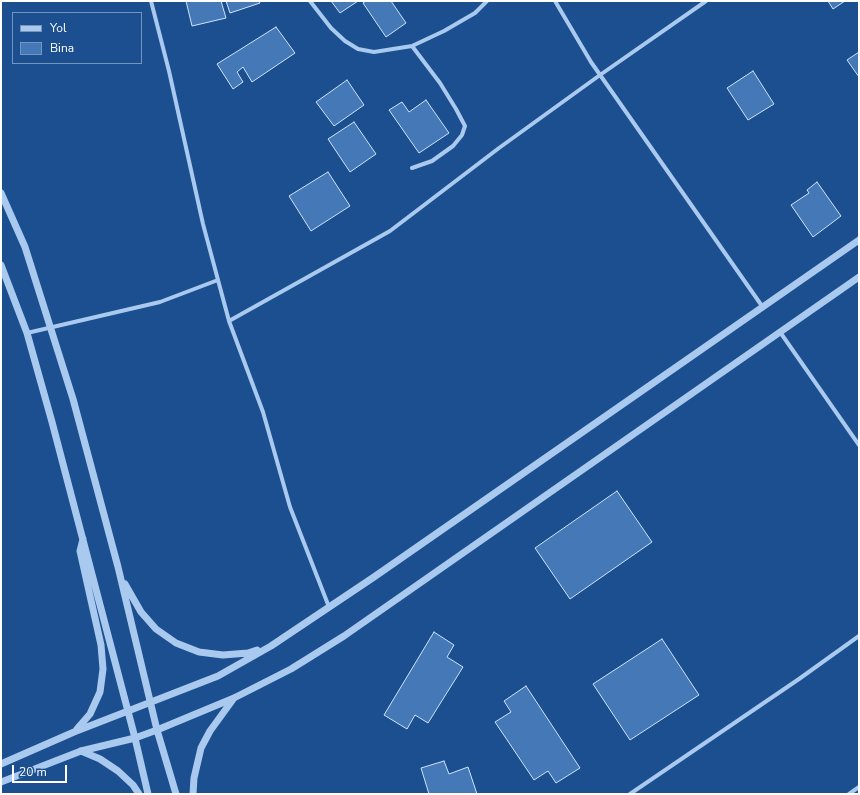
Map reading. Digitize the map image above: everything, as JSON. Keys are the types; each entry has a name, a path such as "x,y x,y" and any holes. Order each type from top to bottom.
{"street":[{"path":"151,1 169,71 203,224 229,321 263,412 290,507 329,607"},
{"path":"310,1 331,28 345,41 358,49 374,52 412,46 444,31 475,13 487,1"},
{"path":"555,1 600,75 762,306"},
{"path":"229,321 390,231 499,148 706,1"},
{"path":"412,46 440,83 465,126 462,135 453,146 432,161 412,168"},
{"path":"1,193 24,247 73,399 118,567 157,730 176,794"},
{"path":"1,764 74,732 218,676 271,646 374,577 859,240"},
{"path":"1,265 27,333 83,537 148,794"},
{"path":"1,782 81,751 135,738 157,730 234,698 291,669 344,636 859,277"},
{"path":"27,333 160,302 218,280"},
{"path":"780,332 859,445"},
{"path":"74,732 83,723 95,703 100,692 104,669 101,645 80,551 83,537"},
{"path":"118,567 141,612 156,629 176,643 199,652 223,655 248,653 271,646"},
{"path":"630,794 799,679 859,636"},
{"path":"193,794 194,778 202,748 210,731 234,698"},
{"path":"81,751 100,759 118,771 139,794"},
{"path":"849,794 859,787"}],"building":[{"path":"186,1 221,1 226,18 192,26"},
{"path":"226,1 259,1 260,3 230,13"},
{"path":"331,1 358,1 340,13"},
{"path":"366,1 391,1 406,23 386,37 363,3"},
{"path":"828,1 845,1 833,9"},
{"path":"276,27 295,53 252,82 243,67 237,72 243,82 233,89 217,64"},
{"path":"859,52 859,77 847,60"},
{"path":"753,71 774,104 748,120 727,88"},
{"path":"347,80 364,105 334,126 316,102"},
{"path":"426,100 449,133 419,153 389,110 402,102 409,112"},
{"path":"354,122 376,154 350,172 328,139"},
{"path":"328,172 350,206 311,231 289,196"},
{"path":"817,182 841,216 813,237 791,205 809,193 807,190"},
{"path":"617,491 652,542 570,599 535,548"},
{"path":"434,632 454,645 447,657 463,667 428,723 415,715 407,729 384,715"},
{"path":"662,639 699,695 630,740 593,684"},
{"path":"526,686 580,768 556,783 548,771 534,780 495,722 511,712 504,701"},
{"path":"444,761 449,774 468,767 477,794 429,794 421,768"}]}
